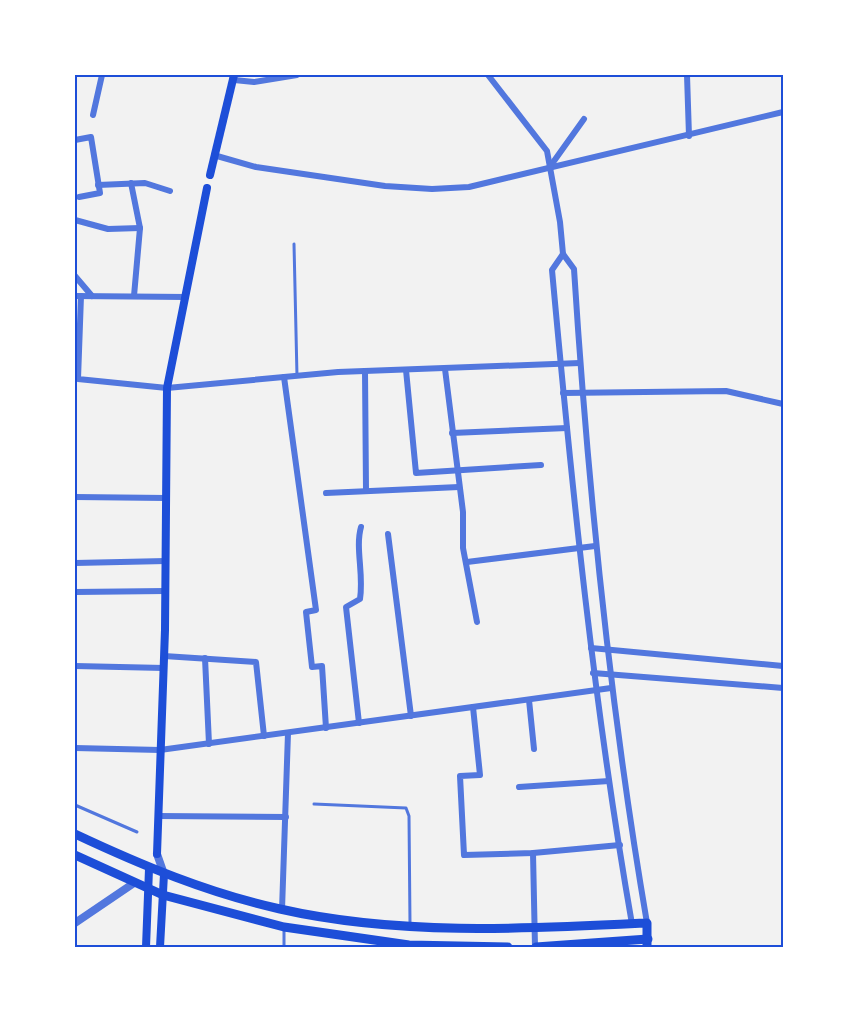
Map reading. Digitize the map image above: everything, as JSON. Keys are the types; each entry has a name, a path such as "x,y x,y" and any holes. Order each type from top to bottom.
{"main road":[{"path":"210,175 217,156 234,77"},
{"path":"157,854 164,668 167,388 207,188"},
{"path":"75,834 149,869 282,909 410,926 534,929 647,923 648,943 535,947"},
{"path":"75,855 163,895 284,927 409,945 508,947"},
{"path":"146,947 149,869"},
{"path":"160,947 164,874"},
{"path":"632,924 635,944"}],"street":[{"path":"93,115 102,75"},
{"path":"234,77 254,82 297,75"},
{"path":"488,75 547,151 563,251 574,269 595,546 606,648 647,923"},
{"path":"687,75 689,136"},
{"path":"217,156 256,167 385,186 432,189 470,187 783,112"},
{"path":"549,168 584,119"},
{"path":"75,140 91,137 100,193 79,197"},
{"path":"207,188 210,175"},
{"path":"131,183 140,228 134,296"},
{"path":"98,185 145,183 170,191"},
{"path":"75,220 108,229 140,228"},
{"path":"563,251 552,270 578,549 595,691 632,924"},
{"path":"75,276 92,296"},
{"path":"186,297 78,296 78,379 167,388 365,371 580,363"},
{"path":"445,369 463,512 463,548 477,622"},
{"path":"406,370 416,473 541,465"},
{"path":"365,371 366,490"},
{"path":"284,377 316,609 306,612 312,667 322,666 326,728"},
{"path":"563,393 726,391 783,404"},
{"path":"452,433 567,428"},
{"path":"326,493 459,487"},
{"path":"75,496 166,498"},
{"path":"359,723 346,608 360,599 363,581 359,536 361,527"},
{"path":"388,534 411,716"},
{"path":"467,562 595,546"},
{"path":"75,563 166,561"},
{"path":"75,592 165,591"},
{"path":"591,648 783,666"},
{"path":"164,656 256,662 264,736"},
{"path":"205,658 209,744"},
{"path":"75,666 164,668"},
{"path":"593,673 783,688"},
{"path":"75,748 160,750 611,688"},
{"path":"529,700 534,748"},
{"path":"473,707 480,775 460,776 464,855 533,853 620,845"},
{"path":"282,909 288,733"},
{"path":"519,787 609,781"},
{"path":"158,816 286,817"},
{"path":"533,853 535,947"},
{"path":"149,869 157,854"},
{"path":"157,854 164,874"},
{"path":"75,923 134,883"}],"lane":[{"path":"294,244 297,376"},
{"path":"314,804 406,808 409,816 410,926"},
{"path":"75,805 137,832"},
{"path":"284,927 284,947"}]}
